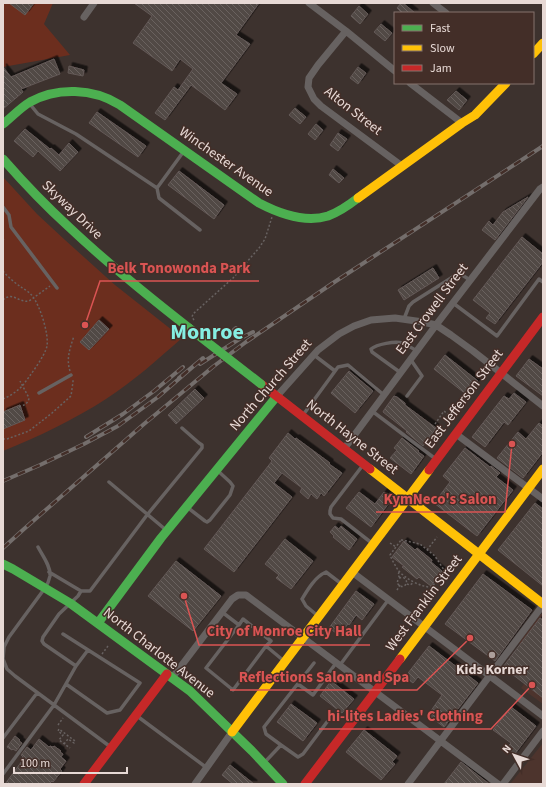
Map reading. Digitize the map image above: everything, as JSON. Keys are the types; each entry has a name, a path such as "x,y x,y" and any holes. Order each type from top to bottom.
{"main road":[{"path":"534,53 543,43"},
{"name":"Winchester Avenue","path":"3,124 29,103 38,99 60,92 88,92 112,100 259,203 288,216 309,218 324,216 336,212 352,203 475,115 505,84"},
{"name":"Skyway Drive","path":"3,159 48,207 92,249 143,292 192,324 277,396"},
{"name":"East Jefferson Street","path":"232,732 501,373 542,322"},
{"name":"North Hayne Street","path":"277,396 543,605"},
{"name":"North Church Street","path":"98,624 166,531 277,396"},
{"name":"West Franklin Street","path":"305,784 543,469"},
{"name":"North Charlotte Avenue","path":"3,564 14,569 70,604 190,691 283,784"},
{"path":"84,784 136,716 170,676"}],"street":[{"path":"84,17 94,3"},
{"path":"309,3 394,70"},
{"path":"433,3 445,12"},
{"name":"Alton Street","path":"346,31 309,78 308,87 314,99 321,106 402,166"},
{"path":"411,84 462,123"},
{"name":"East Crowell Street","path":"344,449 470,280 543,187"},
{"name":"North Church Street","path":"277,396 313,355 327,342 339,334 354,326 371,320 395,318 436,325 543,406"},
{"path":"456,434 543,499"},
{"path":"352,572 543,716"},
{"path":"170,676 232,599 241,594 246,595 498,784"},
{"path":"408,784 543,605"},
{"path":"502,784 543,731"},
{"path":"195,784 232,732"}],"lane":[{"path":"29,103 38,114 76,134 157,188 159,198 200,230"},
{"path":"157,188 184,150"},
{"path":"3,207 9,215 11,227 57,288"},
{"path":"404,319 409,306 413,302 459,273 470,280"},
{"path":"453,303 497,336 539,279 543,282"},
{"path":"401,373 372,352 371,349 376,346 397,342 403,343 417,351"},
{"path":"313,355 335,371"},
{"path":"407,396 422,376 411,360"},
{"path":"302,416 338,367 348,366 384,395"},
{"path":"39,393 71,375"},
{"path":"372,411 437,460"},
{"path":"50,572 81,592 90,591 147,515 202,448 202,445 182,428"},
{"path":"364,464 331,507 330,511 333,518 341,519 374,544"},
{"path":"186,506 205,521 207,522 210,520 230,495 233,486 217,470"},
{"path":"109,482 166,531"},
{"path":"38,547 50,572 49,580 45,588 9,637 4,647 3,659 7,669 15,676 112,748"},
{"path":"319,617 306,606 302,599 309,588 320,574 326,572 343,584"},
{"path":"76,666 44,644 42,637 59,614 81,592"},
{"path":"298,684 313,695 389,599"},
{"path":"222,612 239,625"},
{"path":"243,619 271,641 266,646 233,690 206,668 243,619"},
{"path":"63,634 140,683 120,710 107,713 66,684"},
{"path":"266,646 285,661"},
{"path":"3,774 54,706 76,666 88,650"},
{"path":"314,663 264,727 266,734 298,757 303,754 326,722"},
{"path":"3,738 37,693"},
{"path":"136,716 206,768"},
{"path":"264,764 281,745"}],"path":[{"path":"192,324 193,314 233,278 259,248 265,240 273,216"},
{"path":"3,271 14,282 31,294 39,306 44,321 47,346 38,364 22,386 3,399"},
{"path":"3,300 7,296 11,296 25,302 29,301 54,283"},
{"path":"3,439 29,431 71,396 73,382 68,365 68,353 74,336"},
{"path":"19,407 25,404 29,398 20,381"},
{"path":"435,424 444,411 449,416"},
{"path":"427,550 437,537"},
{"path":"402,540 420,544 435,556 444,570 443,572 431,587 414,582 399,571 390,556 396,547 402,540"},
{"path":"390,543 396,547"},
{"path":"399,571 398,575 400,578 397,584 400,586"},
{"path":"400,578 402,577 405,579"},
{"path":"406,577 406,584"},
{"path":"438,579 444,584"},
{"path":"396,590 400,586 404,587 406,584 412,585 414,582"},
{"path":"104,651 108,646"},
{"path":"58,725 66,714"},
{"path":"64,744 68,738 74,743 75,741 59,729 58,731 63,735 59,740 64,744 70,748"}],"shaded area":[{"path":"3,3 53,3 44,24 70,55 3,67"},
{"path":"3,177 37,214 115,285 182,338 155,362 106,399 82,414 30,440 3,451"},
{"path":"541,614 543,615 543,704 521,688 542,660 519,643"},
{"path":"543,743 543,784 511,784 511,783"}],"building":[{"path":"9,3 34,3 25,15"},
{"path":"134,3 259,3 236,35 250,44 221,83 237,94 225,110 191,85 165,120 155,113 174,87 178,90 193,69 180,59 172,71 133,43 152,16"},
{"path":"401,3 403,3 414,12 401,12 397,8"},
{"path":"359,6 368,14 360,24 351,16"},
{"path":"381,24 392,33 385,41 374,32"},
{"path":"54,59 60,74 21,89 23,92 3,109 3,67 11,77"},
{"path":"69,66 84,70 83,76 68,73"},
{"path":"358,67 366,73 358,84 350,78"},
{"path":"456,91 467,100 459,110 447,100"},
{"path":"295,108 306,117 300,124 289,115"},
{"path":"97,112 146,146 138,157 89,123"},
{"path":"316,124 323,130 315,140 308,134"},
{"path":"25,129 59,155 69,143 78,152 60,171 38,151 33,157 14,141"},
{"path":"338,133 347,139 338,151 330,145"},
{"path":"333,169 344,178 339,183 329,175"},
{"path":"179,171 224,205 214,219 168,185"},
{"path":"528,197 495,240 482,230 489,221 493,225 503,212"},
{"path":"522,237 543,254 543,262 495,324 486,318 490,313 473,300"},
{"path":"433,268 439,278 404,300 398,290"},
{"path":"99,320 109,329 89,350 80,342"},
{"path":"445,355 478,381 467,395 434,369"},
{"path":"529,359 543,369 543,396 516,376"},
{"path":"349,371 373,391 355,413 331,393"},
{"path":"195,389 204,398 176,424 168,415"},
{"path":"514,393 526,402 508,425 504,422 485,447 472,437 504,396 509,399"},
{"path":"394,396 436,428 423,446 383,412"},
{"path":"20,405 25,420 3,429 3,412"},
{"path":"539,423 543,426 543,452 523,478 497,458 518,432 526,439"},
{"path":"288,433 342,473 324,496 321,493 317,499 311,494 308,499 300,492 302,488 282,473 274,483 292,497 234,572 204,549 272,461 269,458"},
{"path":"402,438 424,456 411,474 390,458 397,450 394,448"},
{"path":"465,448 500,473 496,477 513,490 477,536 434,503 450,482 443,476"},
{"path":"359,492 375,504 384,492 392,499 371,527 346,508"},
{"path":"535,503 543,509 543,586 498,550"},
{"path":"335,526 339,529 341,526 357,539 349,550 333,537 334,536 330,532"},
{"path":"285,539 313,561 291,589 276,578 279,575 265,564"},
{"path":"404,541 415,550 417,548 432,560 431,562 442,571 431,586 419,577 417,579 392,557"},
{"path":"176,561 221,596 193,631 148,596"},
{"path":"483,574 532,610 495,661 445,624"},
{"path":"356,591 374,604 362,620 356,615 339,635 329,628"},
{"path":"540,618 543,620 543,698 503,667"},
{"path":"429,646 478,683 444,727 428,715 442,695 418,677 413,683 405,677"},
{"path":"331,681 354,699 342,713 320,696"},
{"path":"291,704 317,723 303,741 277,722"},
{"path":"511,707 536,726 514,755 506,749 511,743 493,730"},
{"path":"364,730 397,756 392,762 395,764 381,780 346,752"},
{"path":"15,736 22,743 16,751 7,747"},
{"path":"39,739 49,747 54,746 61,751 60,752 63,754 61,757 66,761 60,769 62,771 53,782 52,781 49,784 5,784 22,761 21,760 23,757 21,755 27,747 31,750"},
{"path":"461,762 484,780 489,784 444,784"},
{"path":"230,765 254,784 233,784 222,775"}],"railway":[{"path":"3,548 144,424 214,366 246,342 333,283 543,146"},
{"path":"226,337 236,328"},
{"path":"200,364 253,332"},
{"path":"3,481 84,444 118,426 158,397 203,358 179,378"},
{"path":"86,437 123,414 183,367"}],"traffic: fast":[{"path":"3,124 26,104 41,97 63,92 98,95 120,105 259,203 275,211 302,218 319,218 336,212 358,198"},
{"path":"3,159 27,186 83,240 158,304 189,328"},
{"path":"189,328 261,384"},
{"path":"98,623 161,538 277,396"},
{"path":"3,564 70,603 190,691 252,751 283,784"}],"traffic: slow":[{"path":"534,53 543,43"},
{"path":"358,198 475,115 505,84"},
{"path":"370,469 543,604"},
{"path":"400,659 543,469"},
{"path":"232,732 429,470"}],"traffic: jam":[{"path":"429,470 543,317"},
{"path":"261,384 370,469"},
{"path":"305,784 400,659"},
{"path":"84,784 167,674"}],"place":[{"name":"Belk Tonowonda Park","path":"85,325"},
{"name":"KymNeco's Salon","path":"512,444"},
{"name":"City of Monroe City Hall","path":"184,596"},
{"name":"Reflections Salon and Spa","path":"470,638"},
{"name":"Kids Korner","path":"492,655"},
{"name":"hi-lites Ladies' Clothing","path":"532,685"}],"district":[{"name":"Monroe","path":"207,332"}]}
